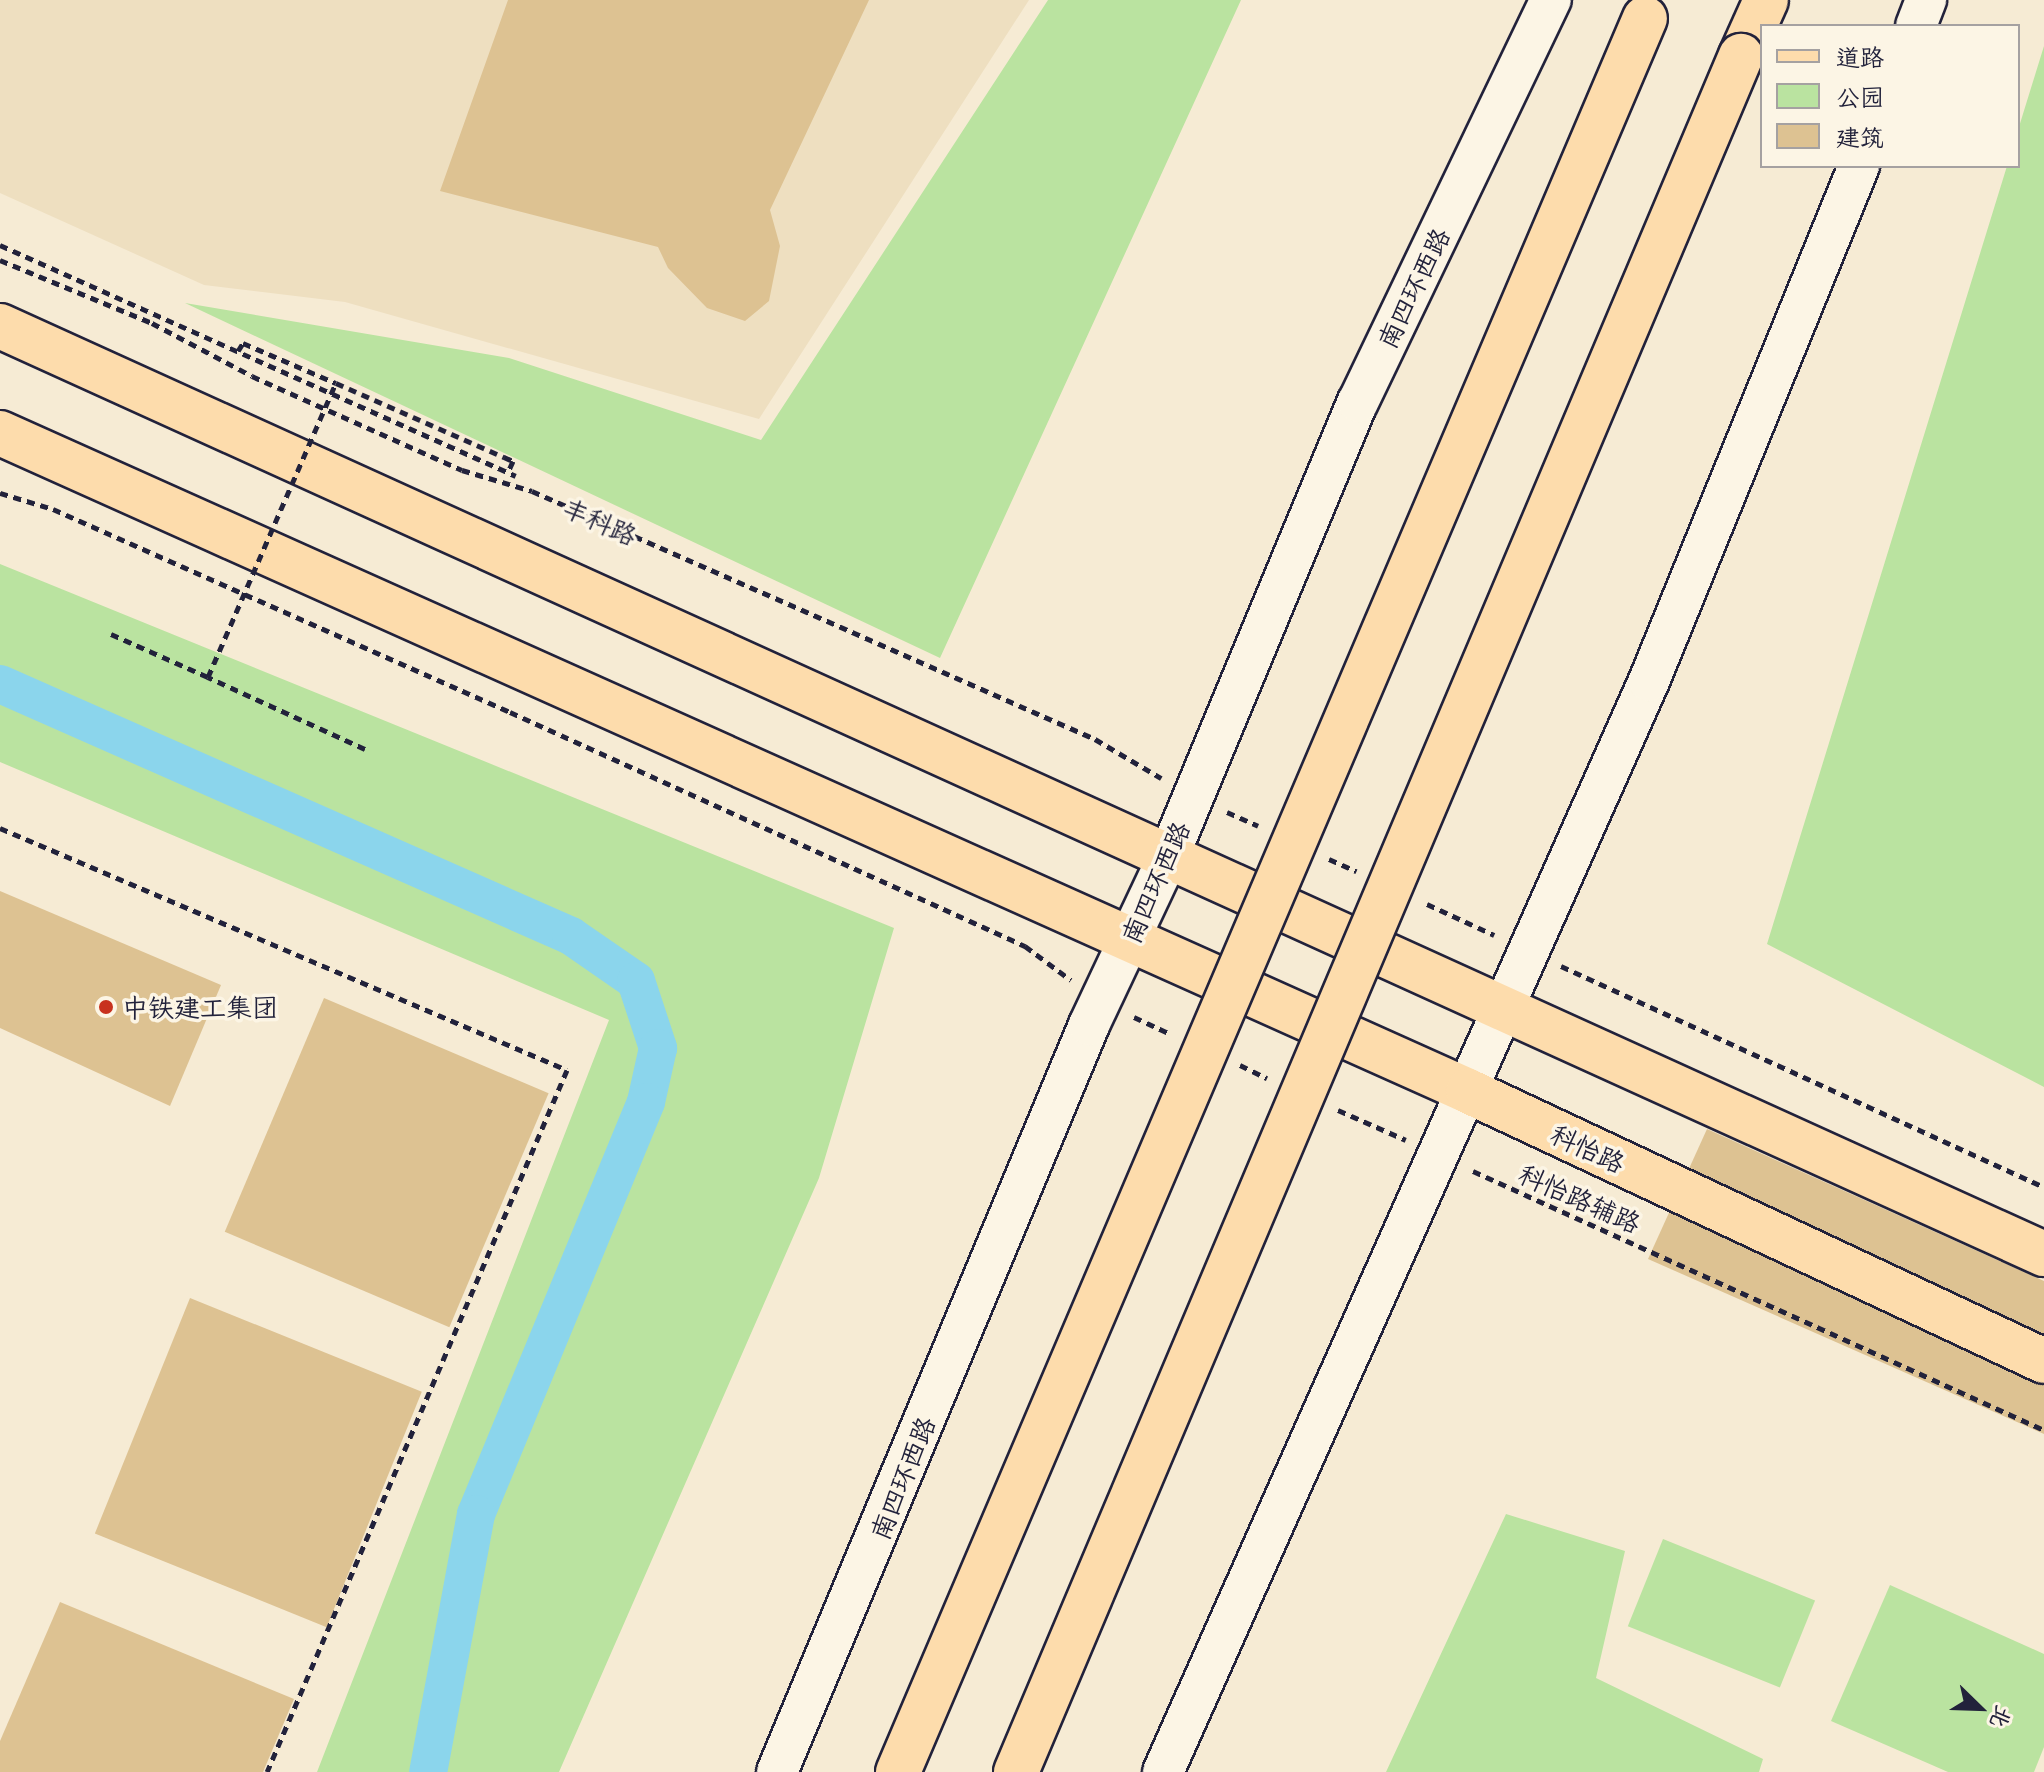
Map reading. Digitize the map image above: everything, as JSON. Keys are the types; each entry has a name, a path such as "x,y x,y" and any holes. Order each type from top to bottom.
{"main road":[{"name":"南四环西路","path":"777,1772 1100,1002 1169,855 1358,402 1551,0"},
{"path":"1016,1772 1766,0"},
{"path":"1917,24 1926,0"},
{"path":"898,1772 1648,9"},
{"path":"1163,1772 1506,1008 1649,681 1858,168"},
{"path":"0,326 2044,1254"},
{"path":"0,433 1130,939"},
{"name":"科怡路","path":"1130,939 1468,1091 2044,1361"}],"path":[{"path":"0,245 516,476"},
{"name":"丰科路","path":"0,260 152,323 252,376 462,470 532,491 1095,739 1193,797"},
{"path":"238,351 243,343 513,461 508,472"},
{"path":"208,677 336,383"},
{"path":"0,493 53,509 1025,946 1100,1002 1185,1040"},
{"path":"111,634 365,749"},
{"path":"1193,797 1263,829"},
{"path":"0,828 567,1070 267,1772"},
{"path":"1319,855 1362,874"},
{"path":"1418,900 2044,1187"},
{"path":"1227,1059 1269,1079"},
{"name":"科怡路辅路","path":"1326,1104 2044,1430"}],"shaded area":[{"path":"0,0 1029,0 759,419 345,302 204,285 0,193"}],"green space":[{"path":"1048,0 1241,0 940,658 185,303 509,358 761,440"},
{"path":"2044,46 2044,1087 1767,944 2006,168 2020,168 2020,124"},
{"path":"0,564 894,928 819,1178 559,1772 317,1772 609,1020 0,762"},
{"path":"1506,1514 1625,1551 1596,1678 1763,1759 1759,1772 1386,1772"},
{"path":"1663,1539 1815,1600 1780,1688 1628,1626"},
{"path":"1890,1585 2044,1654 2044,1747 2034,1772 1948,1772 1831,1721"}],"building":[{"path":"508,0 869,0 770,210 780,246 769,301 745,321 707,308 668,268 658,247 440,191"},
{"name":"中铁建工集团","path":"0,891 221,985 170,1106 0,1028"},
{"path":"324,998 549,1093 449,1327 225,1232"},
{"path":"1707,1129 2044,1281 2044,1434 1648,1259"},
{"path":"190,1298 422,1392 327,1627 95,1534"},
{"path":"60,1602 294,1699 263,1772 0,1772 0,1741"}],"waterway":[{"path":"0,684 571,936 636,981 658,1048 646,1102 476,1514 428,1772"}],"place":[{"name":"中铁建工集团","path":"106,1007"}]}
